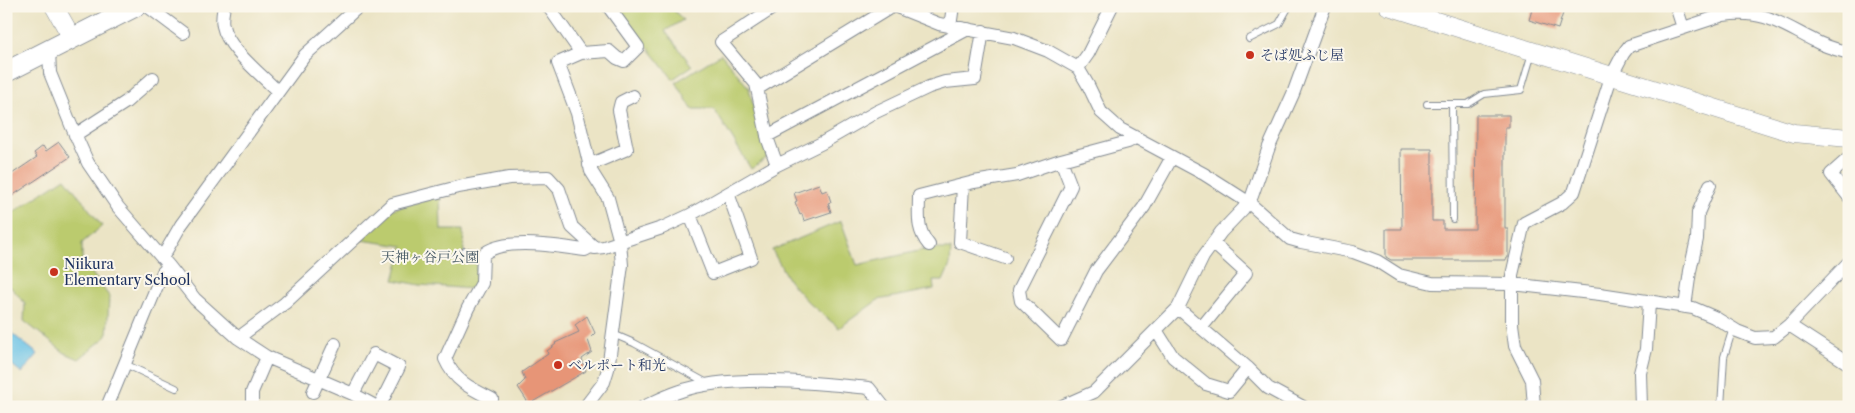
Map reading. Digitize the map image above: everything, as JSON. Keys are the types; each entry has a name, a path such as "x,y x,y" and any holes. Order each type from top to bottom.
{"main road":[{"path":"6,72 136,6"}],"street":[{"path":"54,6 72,38"},
{"path":"146,6 182,33"},
{"path":"224,6 222,24 234,48 277,91"},
{"path":"107,407 164,272 166,262 181,225 305,55 359,6"},
{"path":"548,6 581,52"},
{"path":"585,407 604,382 608,369 622,265 620,242 608,198 589,165 577,112 558,63 581,52 610,50 617,58 624,61 638,47 608,6"},
{"path":"776,6 720,42 756,84 767,136 777,165"},
{"path":"757,89 893,6 950,27 983,31 1014,38 1048,51 1078,68 1101,112 1120,130 1204,174 1248,202 1290,239 1353,252 1377,261 1399,275 1432,282 1512,284 1600,294 1649,303 1692,308 1754,338 1774,337 1789,325 1849,262"},
{"path":"950,27 953,6"},
{"path":"1078,68 1088,54 1112,6"},
{"path":"1060,407 1090,401 1178,308 1203,257 1252,196 1269,147 1293,94 1325,6"},
{"path":"1388,6 1794,133 1849,138"},
{"path":"1676,6 1683,28"},
{"path":"1534,407 1532,380 1515,346 1512,324 1512,275 1524,223 1562,203 1574,192 1611,77 1629,46 1739,10 1762,15 1818,43 1849,53"},
{"path":"767,136 968,29"},
{"path":"238,338 285,303 392,204 458,187 509,178 548,177 559,189 572,227 592,246 595,248 620,242 662,228 690,215 777,165 822,143 876,112 929,87 945,82 974,79 983,31"},
{"path":"49,50 50,73 88,163 118,207 166,262 195,299 238,338 267,357 320,379 378,407 399,367 374,354 353,394"},
{"path":"75,135 126,102 153,78"},
{"path":"589,165 627,149 619,110 622,102 633,96"},
{"path":"929,245 922,236 919,224 919,196 962,185 1017,175 1061,160 1128,142 1135,138"},
{"path":"1061,160 1072,186 1019,290 1021,301 1060,340 1096,271 1144,207 1172,157"},
{"path":"1849,158 1831,174 1849,197"},
{"path":"962,185 960,242 1006,258"},
{"path":"1686,307 1690,271 1697,239 1698,213 1710,185"},
{"path":"690,215 713,273 751,258 728,193"},
{"path":"1201,328 1246,273 1213,243"},
{"path":"490,407 492,399 465,385 450,371 445,359 482,282 483,255 489,250 518,244 585,250 592,246"},
{"path":"1641,407 1640,373 1646,349 1649,303"},
{"path":"1178,308 1248,368 1268,388 1303,407"},
{"path":"1789,325 1849,364"},
{"path":"1156,330 1173,357 1206,384 1229,391 1248,368"},
{"path":"313,392 335,344"},
{"path":"252,407 252,392 267,357"},
{"path":"642,407 678,392 710,385 746,382 804,382 869,388 884,407"}],"lane":[{"path":"1249,40 1279,24 1290,6"},
{"path":"1427,104 1468,104 1484,94 1521,90 1532,52"},
{"path":"1452,104 1453,219"},
{"path":"465,251 483,255"},
{"path":"1720,407 1724,357 1733,328"},
{"path":"613,334 634,343 710,385"},
{"path":"125,364 176,388"}],"green space":[{"path":"615,6 670,6 683,20 665,31 692,66 673,79"},
{"path":"721,54 749,88 768,157 751,169 714,109 692,109 676,82"},
{"path":"65,178 102,226 82,243 82,260 109,296 107,336 79,359 65,353 24,321 25,303 6,282 6,217"},
{"name":"天神ヶ谷戸公園","path":"440,196 441,230 463,230 464,256 477,261 473,289 420,285 394,280 403,246 361,240 392,209"},
{"path":"841,221 857,265 927,249 951,249 950,265 943,281 933,281 934,289 878,300 839,328 809,303 789,281 772,250"}],"water":[{"path":"6,329 38,354 22,373 6,360"}],"building":[{"path":"1533,6 1551,6 1564,10 1558,29 1529,20"},
{"path":"1476,115 1509,115 1509,127 1505,127 1505,229 1508,229 1508,258 1506,260 1391,260 1386,257 1386,229 1402,229 1401,149 1432,149 1432,221 1443,221 1443,229 1475,229"},
{"path":"59,142 70,157 6,200 6,178 37,157 34,153 43,146 46,151"},
{"path":"819,184 822,192 827,190 831,202 828,203 831,212 804,221 795,202 797,201 794,193"},
{"name":"ベルポート和光","path":"587,316 595,333 588,340 592,352 582,359 586,371 529,404 518,387 525,380 522,372 548,354 547,351 555,343 579,332 575,325"}],"place":[{"name":"そば処ふじ屋","path":"1250,55"},
{"name":"Niikura Elementary School","path":"54,272"},
{"name":"ベルポート和光","path":"558,365"}]}
